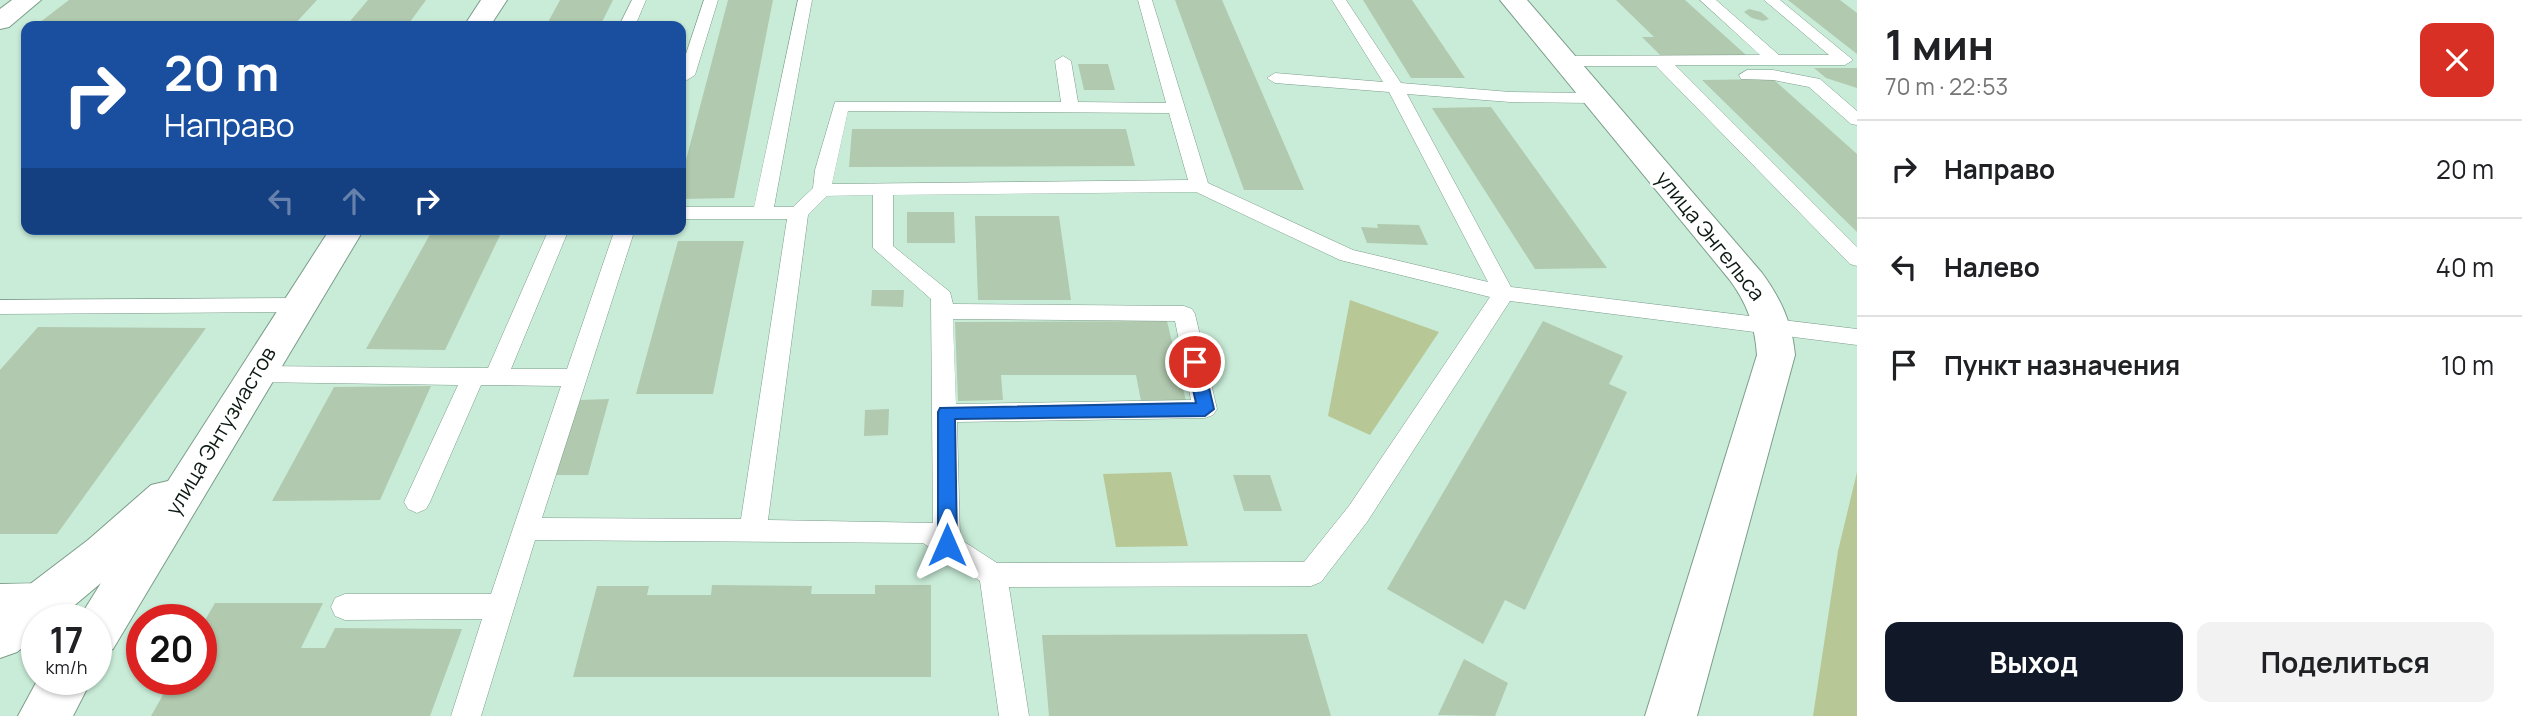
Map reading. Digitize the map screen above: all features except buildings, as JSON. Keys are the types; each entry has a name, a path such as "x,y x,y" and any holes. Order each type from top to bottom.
{"main road":[{"path":"0,22 28,0"},
{"path":"480,21 494,0"},
{"name":"улица Энгельса","path":"1513,0 1748,279 1765,304 1775,328 1776,355 1773,369 1671,716"},
{"name":"улица Энтузиастов","path":"112,608 202,466 254,374 343,235"},
{"path":"0,636 104,554 202,466"},
{"path":"44,716 57,695"}],"lane":[{"path":"629,21 639,0"},
{"path":"687,75 710,0"},
{"path":"763,212 805,0"},
{"path":"1145,0 1199,186"},
{"path":"1339,0 1394,86 1504,293"},
{"path":"1707,0 1775,60"},
{"path":"1668,68 1775,60 1845,60 1771,0"},
{"path":"1063,61 1070,105"},
{"path":"1564,61 1773,75 1814,83 1857,120"},
{"path":"1668,68 1857,259"},
{"path":"1275,78 1510,97 1595,98"},
{"path":"753,531 798,213 822,190 824,170 841,106 1070,105 1177,108"},
{"path":"822,190 1199,186 1347,255 1504,293 1857,338"},
{"path":"883,190 883,248 942,297 947,545"},
{"path":"686,213 798,213"},
{"path":"416,502 485,377 556,235"},
{"path":"466,716 499,606 623,235"},
{"path":"525,529 928,532 993,575 1311,574 1358,514 1504,293"},
{"path":"1,308 298,306"},
{"path":"942,311 1184,314 1205,409 946,412"},
{"path":"254,374 574,378"},
{"path":"993,575 1014,716"},
{"path":"0,596 55,594"},
{"path":"345,607 499,606"}],"green space":[{"path":"1350,300 1439,332 1370,435 1328,416"},
{"path":"1171,472 1188,546 1116,547 1103,474"},
{"path":"1857,472 1857,716 1813,716 1838,551"}],"route":[{"path":"947,545 946,412 1205,409 1195,362"}]}
